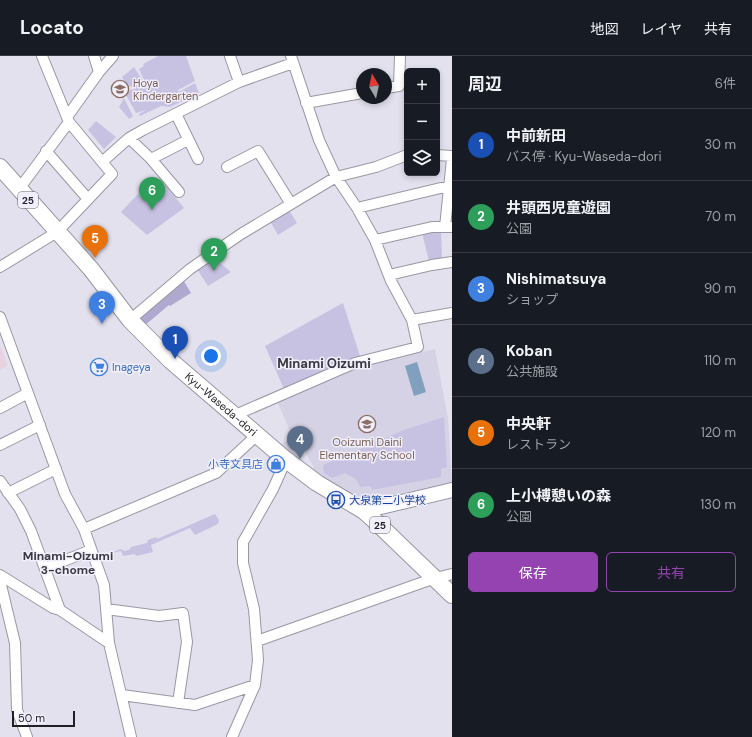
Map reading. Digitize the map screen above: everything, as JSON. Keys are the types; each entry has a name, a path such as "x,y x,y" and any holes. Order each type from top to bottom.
{"main road":[{"name":"Kyu-Waseda-dori","path":"0,167 91,269 130,320 170,361 256,436 291,464 332,494 364,511 452,595"}],"street":[{"path":"0,267 57,232 111,175 111,172 68,120 42,56"},
{"path":"94,56 100,72"},
{"path":"19,189 100,72 114,56"},
{"path":"230,56 239,82"},
{"path":"392,87 399,86 400,56"},
{"path":"102,162 129,138 239,82 292,59 319,140 336,177 357,208 375,240 389,275 412,320 418,344 416,349 355,363 233,416"},
{"path":"306,103 356,94"},
{"path":"176,114 198,159"},
{"path":"129,138 151,159 179,192"},
{"path":"151,159 188,140"},
{"path":"46,151 88,199"},
{"path":"227,167 258,151 291,204"},
{"path":"375,240 432,227 448,227 449,186 452,157 440,155"},
{"path":"130,320 190,269 241,234 336,177 376,167 404,156"},
{"path":"357,208 449,186"},
{"path":"389,275 452,262"},
{"path":"412,320 452,313"},
{"path":"0,317 65,494 84,529 104,585 109,643 131,737"},
{"path":"0,408 28,393"},
{"path":"0,445 40,424"},
{"path":"84,529 216,473 256,436"},
{"path":"232,737 255,684 258,660 254,609 243,563 243,542 273,490 291,464"},
{"path":"8,493 56,470"},
{"path":"0,481 20,509 31,531 46,568 60,610"},
{"path":"364,511 452,490"},
{"path":"46,568 91,550"},
{"path":"0,574 53,608 60,610 109,643"},
{"path":"257,641 435,578 452,574"},
{"path":"0,581 15,643 17,710 27,737"},
{"path":"106,609 159,616 182,612 187,642 178,703"},
{"path":"122,696 195,705 255,684"}],"shaded area":[{"path":"158,56 186,56 195,81 178,90 179,92 195,83 199,93 170,107 161,106 140,116 139,114 146,110 136,113 126,95 129,90 135,89 125,83 122,77 134,67 144,83 145,82 139,69 144,66 143,64"},
{"path":"124,98 133,116 129,119 119,107"},
{"path":"96,121 116,137 104,149 88,130"},
{"path":"165,185 184,208 147,235 121,212 138,194 147,203"},
{"path":"289,210 297,223 278,235 270,221"},
{"path":"441,231 442,260 429,261 422,233"},
{"path":"214,258 231,272 208,286 197,269"},
{"path":"182,278 191,293 170,306 169,305 144,326 136,318"},
{"path":"343,303 360,356 284,389 265,346"},
{"path":"0,345 8,366 0,370"},
{"name":"Ooizumi Daini Elementary School","path":"435,349 448,419 452,486 364,506 311,470 314,467 304,451 292,457 277,446 293,438 277,401 356,367"},
{"path":"444,417 447,467 441,469 441,477 372,490 371,486 360,487 356,479 345,473 332,478 324,473 323,465 404,430"},
{"path":"215,514 219,520 218,524 195,535 190,528 151,545 153,552 136,556 135,554 123,556 121,551 108,554 121,549 124,551 129,550 131,547 147,543 148,540 156,537 157,539"}],"water":[{"path":"417,362 426,392 414,396 405,366"}],"place":[{"name":"Hoya Kindergarten","path":"120,89"},
{"name":"上小榑憩いの森","path":"152,210"},
{"name":"中央軒","path":"95,258"},
{"name":"井頭西児童遊園","path":"214,271"},
{"name":"Nishimatsuya","path":"102,324"},
{"name":"中前新田","path":"175,359"},
{"name":"Inageya","path":"99,367"},
{"name":"Ooizumi Daini Elementary School","path":"367,424"},
{"name":"Koban","path":"300,459"},
{"name":"小寺文具店","path":"276,464"},
{"name":"大泉第二小学校","path":"336,500"}],"district":[{"name":"Minami Oizumi","path":"324,363"},
{"name":"Minami-Oizumi 3-chome","path":"68,563"}]}
